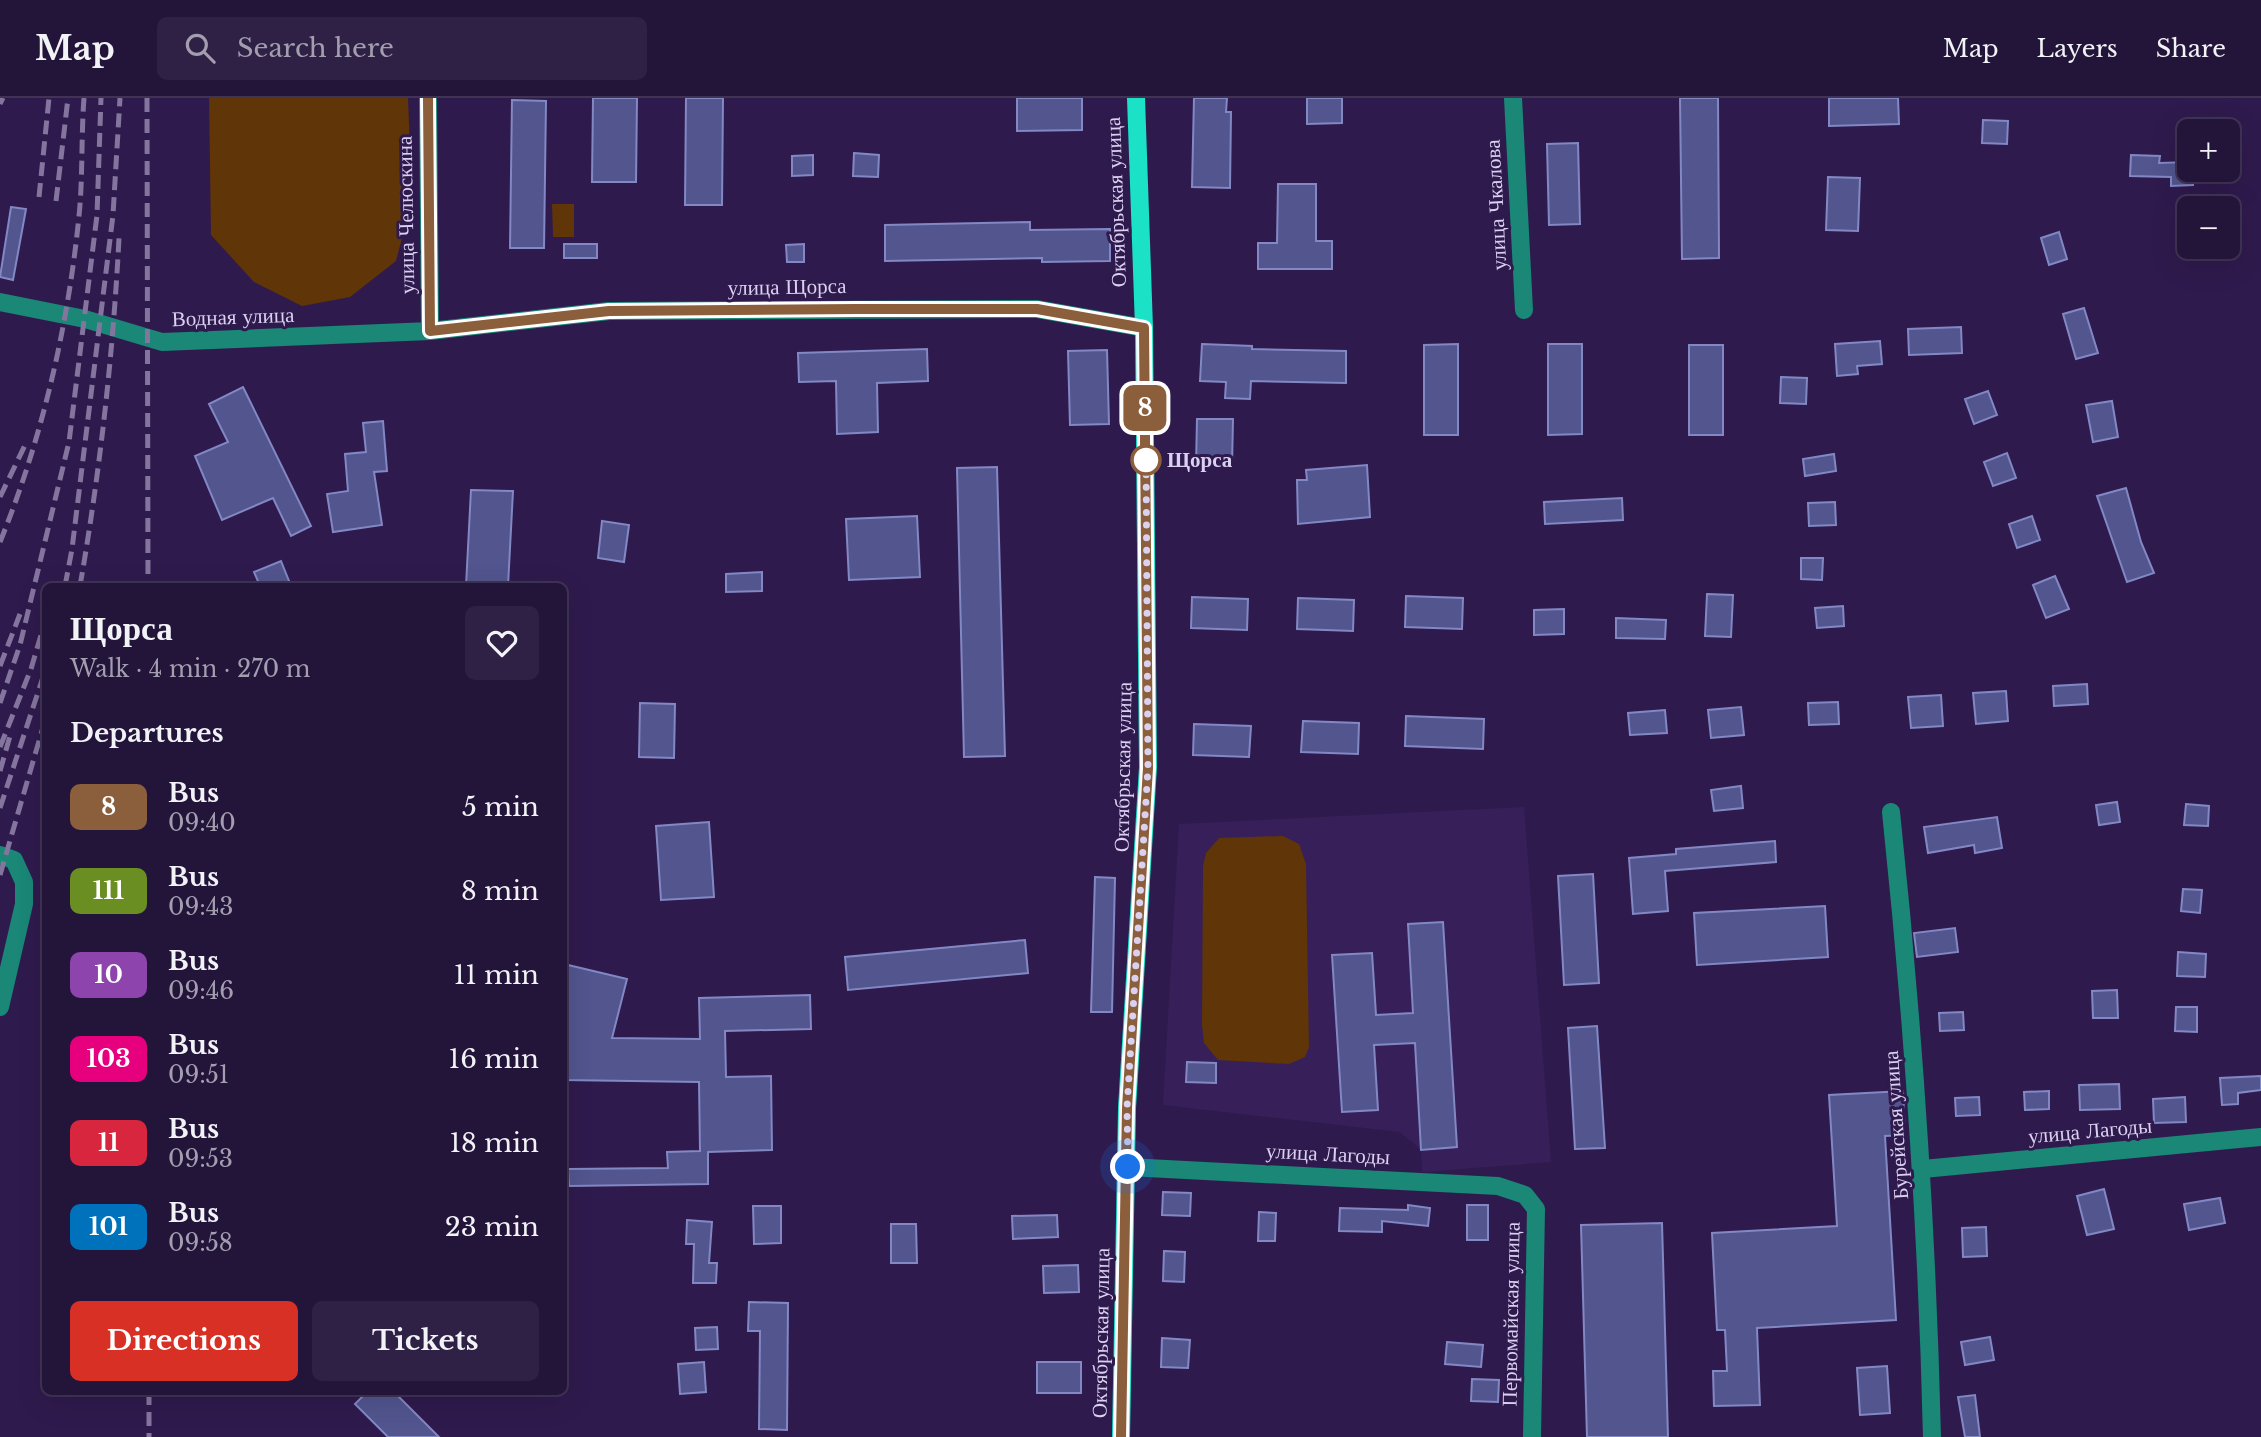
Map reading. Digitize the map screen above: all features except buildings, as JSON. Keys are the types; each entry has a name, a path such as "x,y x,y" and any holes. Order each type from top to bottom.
{"main road":[{"name":"Октябрьская улица","path":"1121,1437 1127,1108 1148,768 1144,328 1136,98"}],"street":[{"name":"улица Челюскина","path":"428,98 430,331"},
{"name":"улица Чкалова","path":"1513,98 1524,310"},
{"name":"Водная улица","path":"0,302 75,317 162,342 430,331"},
{"name":"улица Щорса","path":"430,331 609,311 857,309 1037,309 1144,328"},
{"name":"Бурейская улица","path":"1891,812 1910,988 1923,1169 1932,1437"},
{"path":"0,855 14,860 24,882 24,904 0,1007"},
{"name":"улица Лагоды","path":"1923,1169 2261,1137"},
{"name":"улица Лагоды","path":"1128,1167 1498,1186 1525,1195"},
{"name":"Первомайская улица","path":"1525,1195 1536,1209 1532,1437"}],"shaded area":[{"path":"209,98 408,98 412,200 396,261 350,297 302,306 254,282 211,235"},
{"path":"552,204 574,204 574,237 553,237"},
{"path":"1524,807 1551,1162 1422,1172 1421,1150 1400,1132 1163,1105 1179,824"},
{"path":"1283,836 1299,844 1306,864 1309,1047 1305,1057 1289,1064 1218,1060 1204,1043 1202,1025 1203,866 1206,853 1219,838"}],"railway":[{"path":"0,104 3,98"},
{"path":"39,197 49,98"},
{"path":"56,201 68,98"},
{"path":"0,542 41,423 68,299 79,216 84,98"},
{"path":"0,703 20,645 69,442 97,215 101,98"},
{"path":"66,583 113,215 120,98"},
{"path":"147,98 148,583"},
{"path":"80,583 105,413 119,238"},
{"path":"0,497 27,441"},
{"path":"0,666 20,614"},
{"path":"0,747 31,669 42,632"},
{"path":"0,808 42,680"},
{"path":"0,875 42,731"},
{"path":"0,771 10,736"},
{"path":"149,1395 149,1437"}],"bus line":[{"name":"8","path":"428,98 430,331 609,311 857,309 1037,309 1144,328 1148,768 1127,1108 1121,1437"}],"place":[{"name":"Щорса","path":"1146,460"}],"route":[{"path":"1128,1167 1127,1108 1148,768 1146,452 1146,460"}]}
